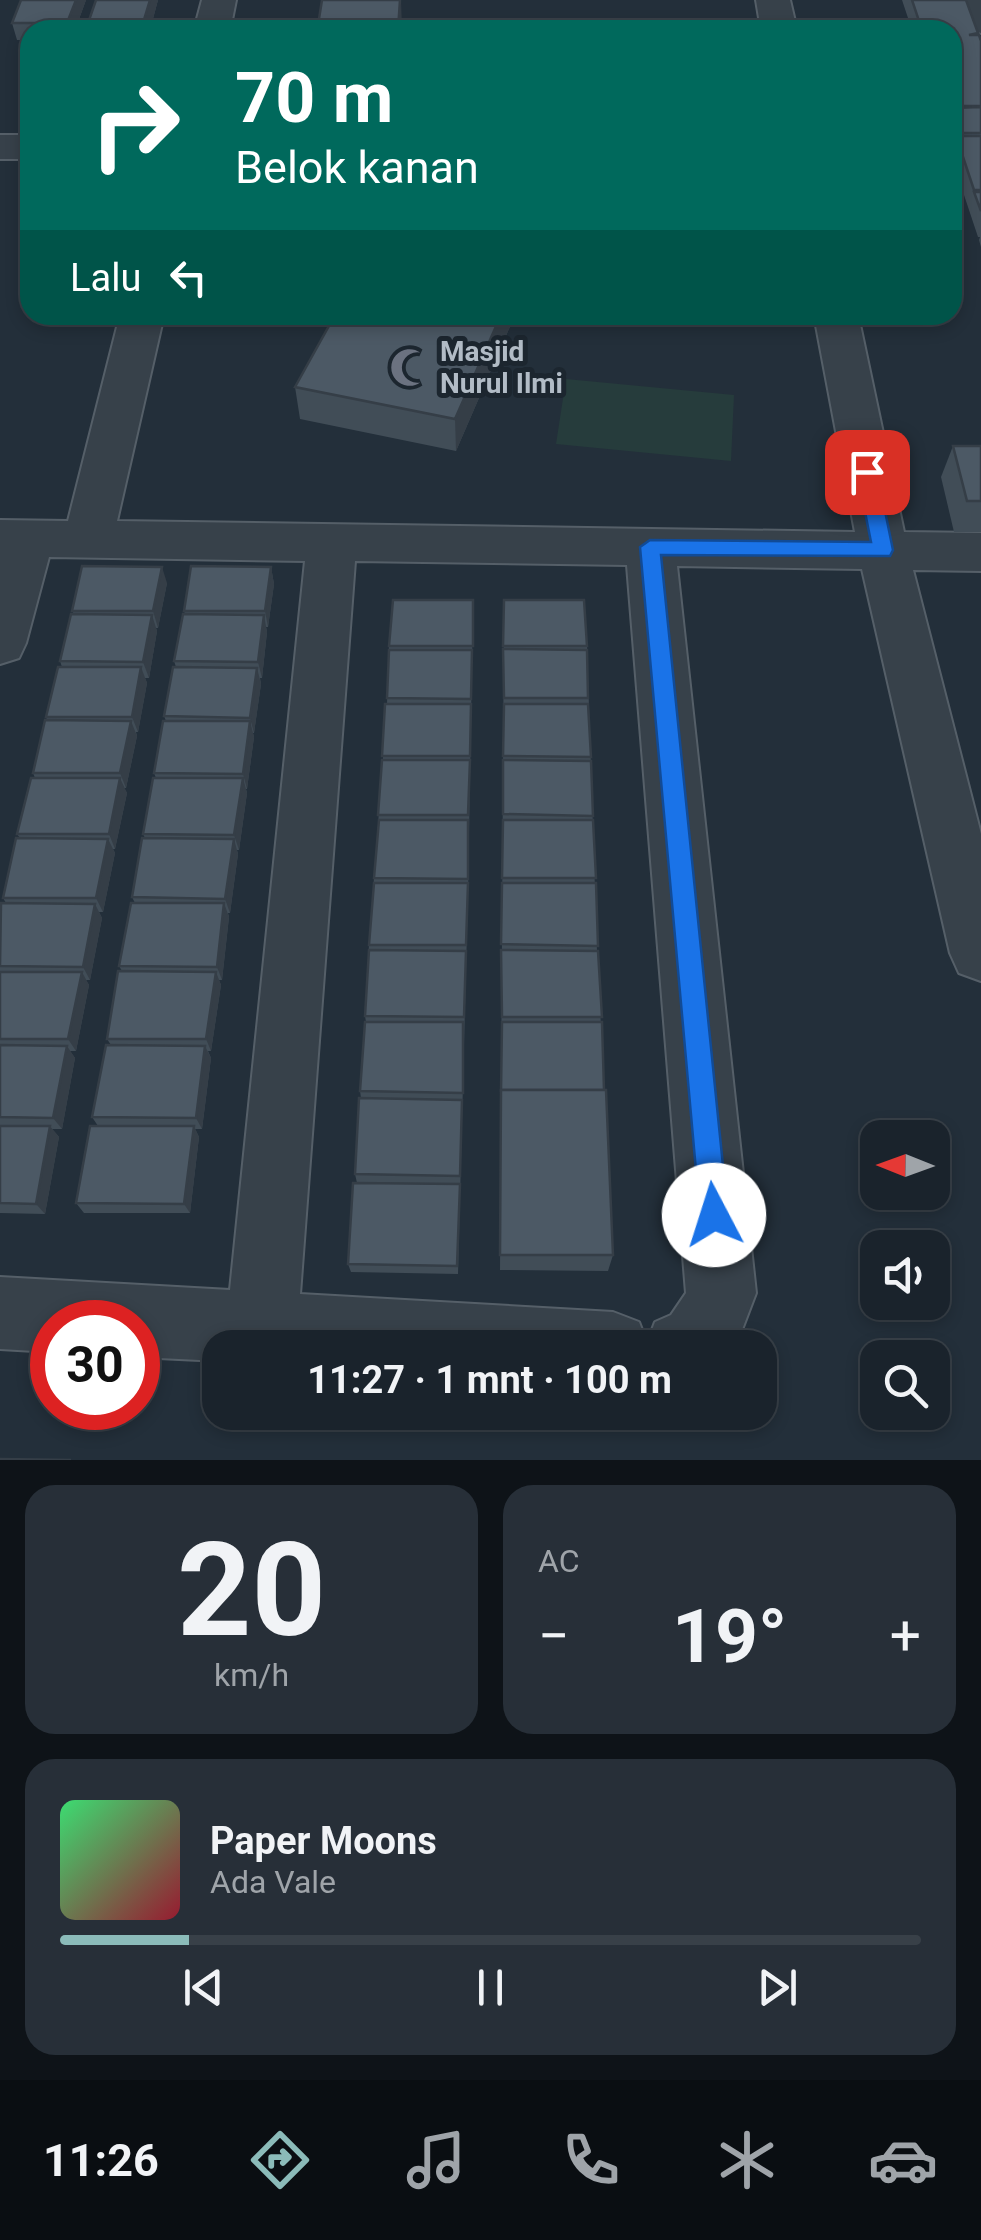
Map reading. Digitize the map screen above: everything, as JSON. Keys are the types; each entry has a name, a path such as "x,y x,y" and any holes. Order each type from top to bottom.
{"street":[{"path":"973,0 981,22"},
{"path":"88,539 140,325"},
{"path":"838,325 883,550 981,954"},
{"path":"0,643 14,538 981,552"},
{"path":"262,1326 332,542"},
{"path":"650,547 721,1293 706,1330"},
{"path":"0,1313 326,1330"}],"green space":[{"path":"566,379 734,395 731,461 556,444"}],"building":[{"path":"21,0 76,0 68,20 12,23"},
{"path":"96,0 150,0 144,20 89,20"},
{"path":"322,0 400,0 399,20 319,20"},
{"path":"912,0 966,0 978,33 969,35 979,35 981,41 981,106 962,106 962,20 919,20"},
{"path":"981,107 981,133 962,133 962,108"},
{"path":"962,136 981,136 981,190 974,190 962,154"},
{"path":"974,192 981,192 981,211"},
{"name":"Masjid Nurul Ilmi","path":"329,325 497,325 455,419 295,387"},
{"path":"953,446 981,446 981,501 967,501"},
{"path":"82,566 162,567 153,611 72,611"},
{"path":"191,566 271,567 265,611 184,611"},
{"path":"393,600 473,600 473,646 389,646"},
{"path":"504,600 584,600 587,646 503,646"},
{"path":"71,614 152,615 143,662 60,661"},
{"path":"183,614 264,615 258,662 174,661"},
{"path":"503,649 587,650 588,698 504,698"},
{"path":"389,650 472,650 471,699 387,698"},
{"path":"58,667 141,667 132,717 46,717"},
{"path":"173,667 257,668 250,718 164,716"},
{"path":"385,704 471,704 470,756 382,756"},
{"path":"504,704 588,704 591,757 503,756"},
{"path":"45,720 131,721 120,773 33,773"},
{"path":"163,721 250,721 243,774 154,773"},
{"path":"382,760 470,760 468,815 378,815"},
{"path":"503,760 591,761 593,816 503,814"},
{"path":"31,778 120,778 109,834 17,834"},
{"path":"153,778 243,778 234,835 143,834"},
{"path":"379,820 468,820 468,879 374,878"},
{"path":"503,820 593,820 596,878 502,878"},
{"path":"16,838 108,839 96,898 3,898"},
{"path":"142,838 234,839 225,899 132,897"},
{"path":"374,883 468,883 466,945 369,945"},
{"path":"502,883 596,883 598,946 501,944"},
{"path":"1,903 95,904 83,967 0,966"},
{"path":"131,903 224,903 217,967 119,966"},
{"path":"369,950 466,951 464,1017 365,1016"},
{"path":"501,950 598,951 602,1017 502,1017"},
{"path":"118,971 216,972 206,1039 107,1039"},
{"path":"0,972 82,972 68,1039 0,1039"},
{"path":"365,1022 463,1022 463,1093 360,1091"},
{"path":"502,1022 602,1022 604,1090 501,1090"},
{"path":"0,1045 67,1046 53,1118 0,1117"},
{"path":"106,1045 205,1046 196,1118 92,1117"},
{"path":"501,1090 606,1090 613,1255 500,1255"},
{"path":"359,1098 462,1100 460,1176 355,1174"},
{"path":"0,1126 50,1126 36,1204 0,1203"},
{"path":"90,1126 194,1126 184,1204 76,1203"},
{"path":"353,1183 460,1184 457,1266 348,1264"}],"place":[{"name":"Masjid Nurul Ilmi","path":"410,367"}],"route":[{"path":"714,1215 650,547 883,550 867,472"}]}
